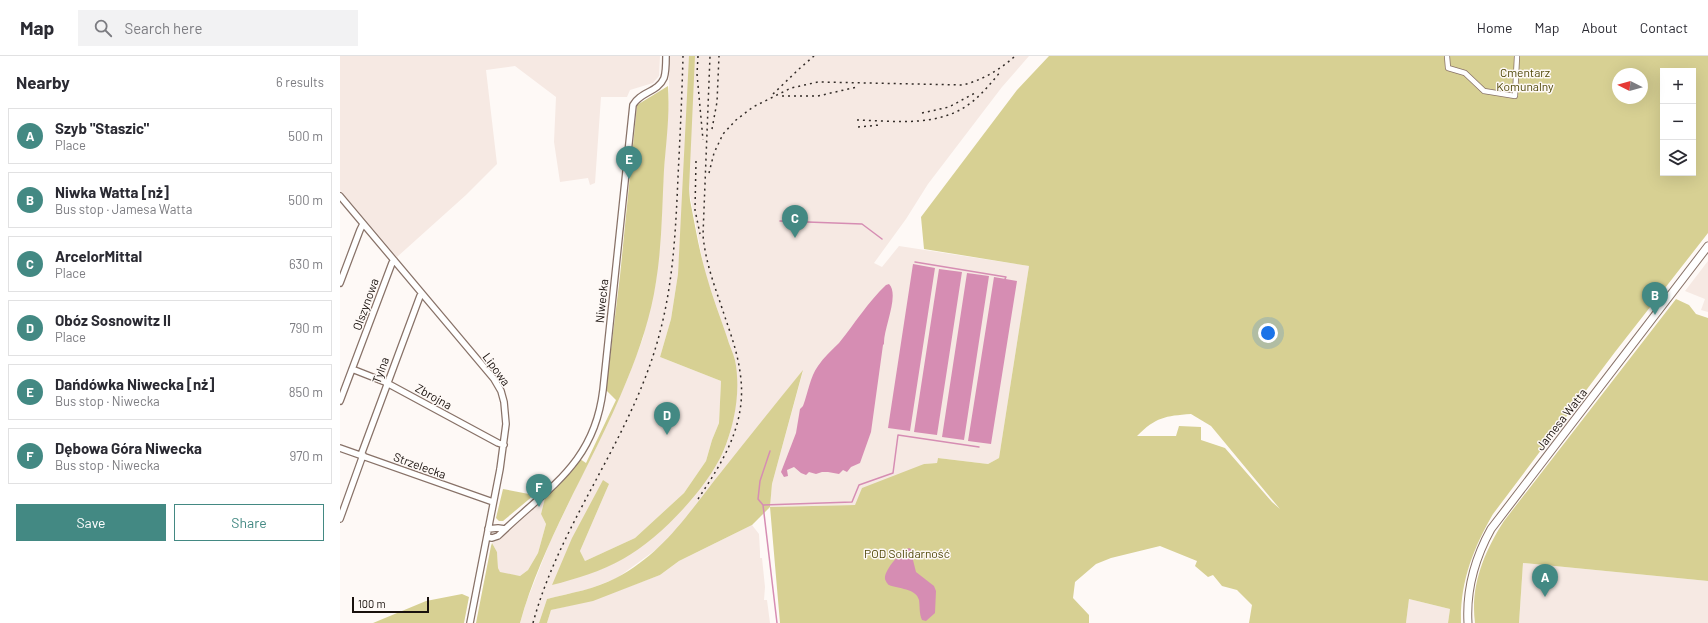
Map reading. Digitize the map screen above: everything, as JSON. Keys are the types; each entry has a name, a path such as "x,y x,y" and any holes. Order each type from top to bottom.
{"street":[{"name":"Niwecka","path":"486,538 498,536 566,473 584,448 599,414 633,106 638,98 658,87 662,83 666,56"},
{"path":"1447,56 1448,68 1465,73 1484,91 1515,96 1517,56"},
{"name":"Lipowa","path":"340,196 494,379 501,391 506,414 504,445 470,623"},
{"path":"340,283 341,275 363,224"},
{"name":"Jamesa Watta","path":"1468,623 1468,596 1473,569 1491,529 1708,246"},
{"name":"Olszynowa","path":"340,401 394,260"},
{"name":"Tylna","path":"340,519 387,383 422,294"},
{"name":"Zbrojna","path":"352,369 387,383 504,445"},
{"name":"Strzelecka","path":"340,448 493,502"},
{"path":"490,520 498,528"},
{"path":"488,530 506,528"}],"shaded area":[{"path":"340,56 660,56 659,76 653,83 630,90 627,97 601,97 595,183 590,185 588,178 560,182 554,142 556,97 515,66 486,70 497,164 466,195 397,257 340,190"},
{"path":"669,56 1029,56 1002,87 928,184 906,219 874,263 882,267 899,246 1029,266 999,458 988,464 938,458 937,463 924,464 855,505 770,507 772,484 803,371 681,525 661,546 617,578 589,589 547,599 539,623 520,623 526,603 550,542 627,380 643,338 656,282 669,96","holes":["684,187 689,190 705,274 735,360 737,391 734,415 729,436 723,453 623,559 599,570 553,584 609,484 580,551 585,561 635,538 684,493 706,461 719,423 721,381 660,357 671,319 678,274"]},
{"path":"1708,261 1708,312 1701,310 1705,299 1685,291"},
{"path":"913,264 935,268 910,431 888,428"},
{"path":"939,269 962,272 937,435 914,432"},
{"path":"967,273 989,276 964,440 942,437"},
{"path":"994,277 1017,281 991,444 968,441"},
{"path":"889,284 892,289 892,304 884,338 871,432 860,463 851,467 847,472 843,470 839,474 822,472 816,474 809,472 806,475 794,467 787,470 788,476 784,477 781,472 796,433 800,409 803,406 815,370 839,343 873,298 886,285"},
{"path":"545,498 541,514 546,524 538,553 528,570 520,576 500,573 498,568 497,552 492,543"},
{"path":"752,525 759,534 760,558 762,558 765,587 764,600 767,600 770,623 547,623 551,610 593,600 660,575 679,561"},
{"path":"909,548 914,551 913,560 916,572 934,586 936,591 935,613 926,621 922,620 917,596 911,591 889,585 885,579 887,571 894,561"},
{"path":"1523,563 1708,581 1708,623 1519,623"},
{"path":"1409,599 1450,609 1448,623 1406,623"}],"green space":[{"path":"689,56 695,56 689,189 690,200 706,274 735,360 737,371 736,407 731,430 723,452 705,482 680,512 651,539 623,559 598,571 552,585 572,538 603,480 609,484 580,551 585,561 635,538 684,493 706,461 719,423 721,381 660,357 671,319 678,274"},
{"path":"1049,56 1708,56 1708,233 1615,352 1493,514 1479,540 1469,566 1465,580 1461,608 1461,623 1448,623 1450,609 1409,599 1406,623 1249,623 1252,605 1237,590 1222,586 1213,575 1208,577 1195,566 1197,561 1160,546 1111,558 1096,564 1075,582 1073,598 1089,615 1089,623 780,623 770,507 855,505 862,488 924,464 937,463 938,458 988,464 999,458 1029,266 924,249 921,217 1017,90","holes":["1191,414 1211,426 1280,509 1272,502 1225,448 1201,440 1201,427 1179,426 1176,436 1137,436 1156,421 1167,417"]},
{"path":"668,86 668,118 658,268 651,307 636,356 614,410 542,560 520,623 476,623 492,543 497,552 498,568 500,572 520,576 528,570 538,553 546,524 541,514 545,498 580,459 586,463 616,400 606,390 620,276 637,105"},
{"path":"1676,299 1689,305 1696,314 1708,318 1708,581 1523,563 1519,623 1475,623 1475,596 1480,570 1490,545 1504,521"},
{"path":"803,370 772,484 770,507 752,525 679,561 660,575 593,601 551,610 547,623 539,623 547,599 574,593 608,582 633,568 662,544 687,516"},
{"path":"503,489 534,495 503,521 499,521 496,518"},
{"path":"462,594 469,597 464,623 373,623 426,601"}],"waterway":[{"path":"780,221 862,224 882,239"},
{"path":"915,262 1006,277 1005,279"},
{"path":"763,505 852,502 859,485 893,473 898,435 979,447"},
{"path":"770,451 760,481 758,499 763,505 777,623"}],"railway":[{"path":"533,623 543,590 556,558 634,405 647,373 662,324 671,276 675,227 683,56"},
{"path":"698,56 697,74 703,140"},
{"path":"698,499 717,470 732,440 737,424 742,390 737,355 715,288 703,235 710,56"},
{"path":"712,129 717,102 719,56"},
{"path":"773,94 814,56"},
{"path":"709,173 714,153 723,134 736,120 753,107 791,88 818,82 963,85 990,74 1015,56"},
{"path":"857,120 902,122 946,116 972,102 984,91 1001,71"},
{"path":"782,96 818,96 857,87"},
{"path":"922,113 949,107 975,93"},
{"path":"858,127 880,125"},
{"path":"696,161 695,210 700,234"}],"place":[{"name":"Dańdówka Niwecka [nż]","path":"629,179"},
{"name":"ArcelorMittal","path":"795,238"},
{"name":"Niwka Watta [nż]","path":"1655,315"},
{"name":"Obóz Sosnowitz II","path":"667,435"},
{"name":"Dębowa Góra Niwecka","path":"539,507"},
{"name":"Szyb \"Staszic\"","path":"1545,597"}],"park label":[{"name":"Cmentarz Komunalny","path":"1525,79"},
{"name":"POD Solidarność","path":"907,553"}]}
